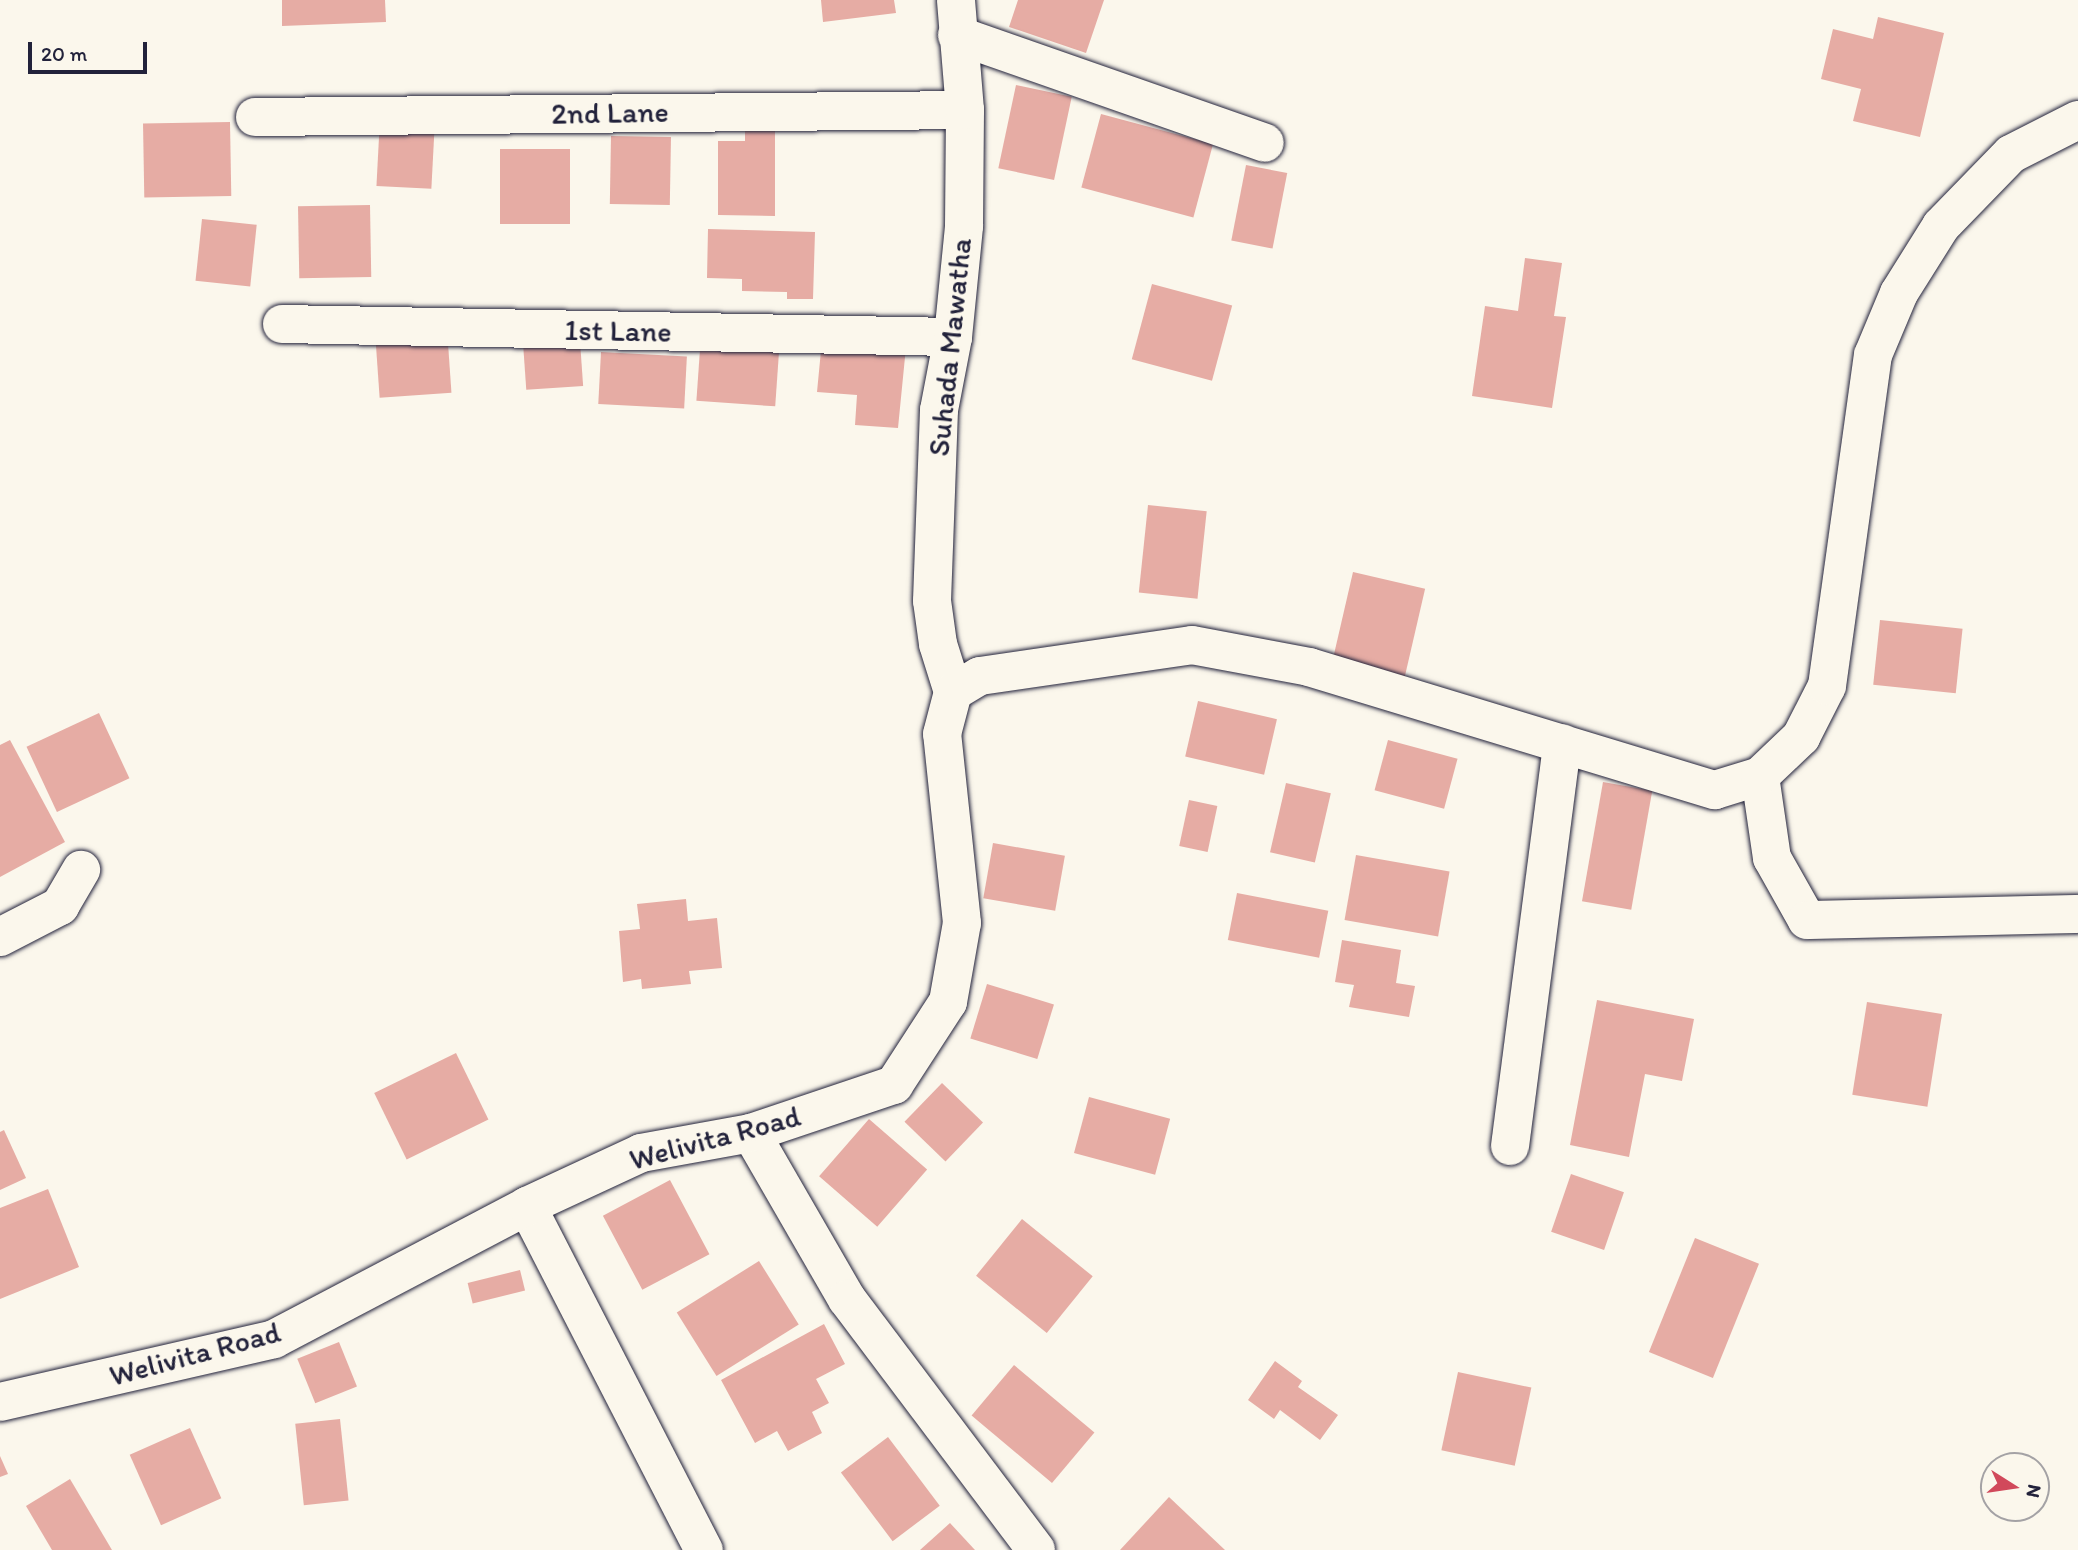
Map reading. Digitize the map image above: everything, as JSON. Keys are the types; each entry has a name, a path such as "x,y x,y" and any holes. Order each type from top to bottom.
{"street":[{"name":"Suhada Mawatha","path":"953,692 938,644 932,601 939,410 954,337 964,226 965,110 956,17"},
{"path":"956,17 1265,143"},
{"name":"2nd Lane","path":"255,117 965,110"},
{"path":"953,692 980,676 1192,645 1310,667 1716,790 1760,776 1801,737 1827,686 1873,355 1899,293 1941,226 2011,155 2078,120"},
{"name":"1st Lane","path":"282,324 954,337"},
{"name":"Welivita Road","path":"0,1402 274,1339 527,1206 641,1153 751,1133 894,1086 948,1002 962,923 942,734 953,692"},
{"path":"1510,1146 1562,743"},
{"path":"1760,776 1772,858 1807,920 2078,914"},
{"path":"0,937 60,906 82,870"},
{"path":"751,1133 847,1299 1036,1550"},
{"path":"527,1206 704,1550"}],"building":[{"path":"282,0 385,0 386,22 282,26"},
{"path":"821,0 894,0 896,13 823,22"},
{"path":"1018,0 1104,0 1086,53 1009,27"},
{"path":"1878,17 1944,33 1920,137 1853,121 1861,89 1821,79 1833,29 1873,39"},
{"path":"1016,85 1072,97 1054,180 998,168"},
{"path":"1101,114 1213,144 1193,217 1081,187"},
{"path":"380,118 435,121 431,189 376,186"},
{"path":"230,122 231,196 144,198 143,124"},
{"path":"745,124 775,124 775,216 718,215 718,141 745,141"},
{"path":"611,136 671,137 670,205 610,204"},
{"path":"500,149 570,149 570,224 500,224"},
{"path":"1246,165 1287,173 1273,249 1231,241"},
{"path":"370,205 371,277 299,278 298,206"},
{"path":"202,219 257,225 250,286 196,281"},
{"path":"708,229 815,232 813,299 787,299 787,292 742,291 742,279 707,278"},
{"path":"1525,258 1562,263 1554,316 1566,317 1552,408 1472,396 1485,306 1518,311"},
{"path":"1152,284 1232,305 1212,381 1132,359"},
{"path":"447,329 451,393 380,398 375,334"},
{"path":"701,335 780,341 775,406 696,401"},
{"path":"822,340 906,347 898,428 855,425 857,395 817,392"},
{"path":"580,341 583,386 526,390 523,345"},
{"path":"601,352 687,357 684,408 598,404"},
{"path":"1148,505 1207,511 1197,599 1139,593"},
{"path":"1353,572 1425,589 1402,687 1330,670"},
{"path":"1880,620 1963,629 1956,693 1873,685"},
{"path":"1198,701 1277,719 1264,775 1185,757"},
{"path":"99,713 129,778 57,812 26,747"},
{"path":"10,740 65,842 0,877 0,745"},
{"path":"1388,740 1458,759 1444,809 1375,790"},
{"path":"1603,782 1652,791 1631,910 1582,901"},
{"path":"1286,783 1331,793 1315,863 1270,852"},
{"path":"1189,800 1217,806 1208,852 1179,846"},
{"path":"993,843 1065,856 1055,911 983,898"},
{"path":"1356,855 1450,871 1438,936 1345,920"},
{"path":"1237,893 1328,911 1319,958 1228,940"},
{"path":"686,899 688,921 717,918 722,968 689,971 691,984 642,989 641,979 623,982 619,931 640,929 637,904"},
{"path":"1342,940 1401,950 1396,983 1415,986 1409,1017 1349,1007 1354,985 1335,982"},
{"path":"987,984 1054,1004 1037,1059 970,1039"},
{"path":"1597,1000 1694,1019 1682,1081 1645,1074 1629,1157 1570,1145"},
{"path":"1867,1002 1942,1014 1927,1107 1852,1095"},
{"path":"456,1053 488,1120 407,1159 374,1093"},
{"path":"942,1083 983,1123 945,1161 904,1122"},
{"path":"1089,1097 1170,1119 1155,1175 1074,1153"},
{"path":"869,1119 927,1170 877,1227 819,1176"},
{"path":"4,1130 26,1178 0,1190 0,1132"},
{"path":"1571,1174 1624,1192 1604,1250 1551,1232"},
{"path":"670,1180 709,1254 642,1290 603,1216"},
{"path":"48,1189 79,1267 0,1299 0,1208"},
{"path":"1022,1219 1093,1276 1047,1333 976,1276"},
{"path":"1695,1238 1759,1264 1713,1378 1649,1352"},
{"path":"759,1261 799,1325 716,1376 677,1312"},
{"path":"520,1270 525,1290 473,1303 468,1283"},
{"path":"824,1324 845,1364 816,1379 829,1403 812,1412 822,1433 788,1451 777,1431 755,1443 721,1380"},
{"path":"339,1342 357,1387 315,1403 297,1359"},
{"path":"1275,1361 1302,1381 1298,1387 1338,1415 1320,1440 1280,1410 1274,1419 1248,1400"},
{"path":"1014,1365 1094,1432 1052,1483 972,1416"},
{"path":"1458,1372 1531,1388 1515,1466 1441,1450"},
{"path":"340,1419 349,1501 304,1505 295,1424"},
{"path":"190,1428 221,1498 161,1525 130,1455"},
{"path":"888,1437 940,1506 893,1541 841,1473"},
{"path":"0,1456 8,1474 0,1477"},
{"path":"70,1479 112,1550 52,1550 26,1506"},
{"path":"1169,1497 1225,1550 1120,1550"},
{"path":"950,1523 975,1550 920,1550"}]}
